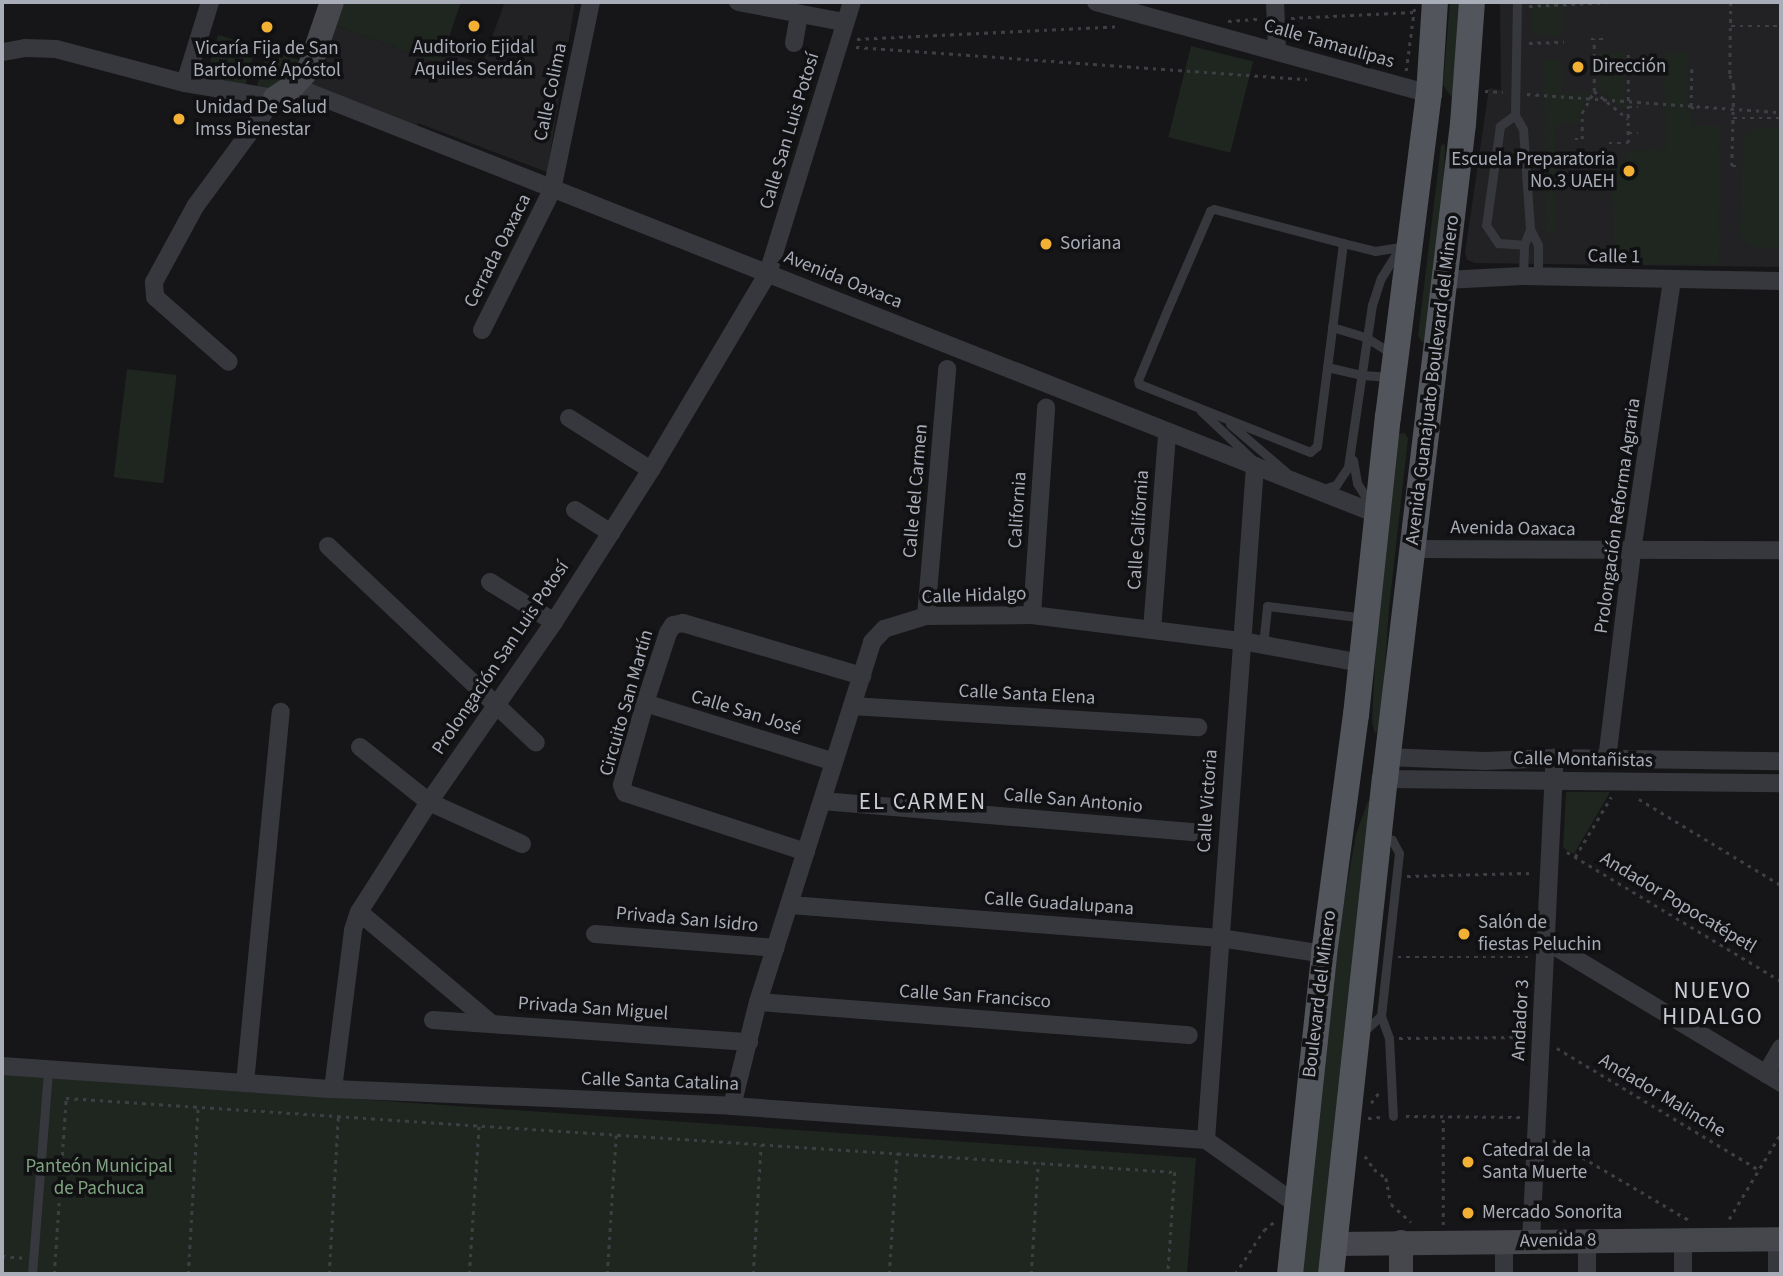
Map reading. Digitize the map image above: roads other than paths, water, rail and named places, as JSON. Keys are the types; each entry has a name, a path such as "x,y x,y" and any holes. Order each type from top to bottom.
{"main road":[{"name":"Avenida Guanajuato Boulevard del Minero","path":"1356,715 1377,514 1401,379 1445,280 1463,124 1472,2"},
{"name":"Avenida Guanajuato Boulevard del Minero","path":"1407,238 1429,94 1424,3"},
{"path":"1429,94 1447,106 1463,124"},
{"path":"1407,238 1422,262 1414,345 1401,379 1405,421 1412,431"},
{"name":"Avenida Guanajuato Boulevard del Minero","path":"1382,768 1413,549 1401,379"},
{"path":"1401,379 1416,394 1404,504 1413,549"},
{"path":"1331,1274 1379,834 1382,768 1356,715"},
{"name":"Boulevard del Minero","path":"1290,1274 1324,954 1356,715"},
{"path":"1342,819 1382,768"}],"street":[{"path":"185,83 210,2"},
{"path":"229,362 155,297 154,282 196,205 284,92 309,69 332,2"},
{"name":"Calle Colima","path":"552,190 591,2"},
{"path":"738,2 844,22"},
{"name":"Calle San Luis Potosí","path":"768,273 852,2"},
{"name":"Calle Tamaulipas","path":"1096,2 1429,94"},
{"path":"1275,2 1277,50"},
{"path":"794,43 799,14"},
{"name":"Avenida Oaxaca","path":"2,52 25,47 56,49 185,83 284,92 768,273 1377,514"},
{"path":"2,52 2,58"},
{"name":"Cerrada Oaxaca","path":"482,330 552,190"},
{"name":"Prolongación San Luis Potosí","path":"333,1089 353,930 359,912 429,802 554,622 611,533 768,273"},
{"name":"Calle 1","path":"1445,280 1531,276 1781,281"},
{"name":"Prolongación Reforma Agraria","path":"1607,759 1633,551 1672,279"},
{"name":"Calle del Carmen","path":"926,616 947,369"},
{"name":"California","path":"1032,615 1046,407"},
{"path":"569,418 651,470"},
{"name":"Calle California","path":"1152,630 1167,433"},
{"name":"Calle Victoria","path":"1206,1140 1255,466"},
{"path":"575,510 611,533"},
{"path":"328,546 536,743"},
{"name":"Avenida Oaxaca","path":"1413,549 1781,550"},
{"path":"489,582 554,622"},
{"name":"Calle Hidalgo","path":"775,948 872,642 884,629 926,616 1032,615 1242,641 1362,663"},
{"name":"Circuito San Martín","path":"806,852 625,793 622,785 645,703 673,625 682,623 862,676"},
{"name":"Calle San José","path":"645,703 834,762"},
{"name":"Calle Santa Elena","path":"852,706 1198,727"},
{"path":"245,1083 281,712"},
{"path":"360,747 429,802 522,845"},
{"name":"Calle Montañistas","path":"1382,768 1555,758 1781,761"},
{"name":"Andador 3","path":"1531,1241 1532,1124 1546,941 1555,758"},
{"name":"Calle Montañistas","path":"1382,768 1554,781 1781,783"},
{"name":"Calle San Antonio","path":"822,801 1195,832"},
{"name":"Calle Guadalupana","path":"790,905 1220,938 1324,954"},
{"path":"359,912 491,1023"},
{"name":"Privada San Isidro","path":"595,934 775,948"},
{"path":"1546,941 1774,1078 1781,1048"},
{"path":"732,1105 758,1002 775,948"},
{"name":"Calle San Francisco","path":"758,1002 1189,1035"},
{"name":"Privada San Miguel","path":"433,1020 749,1042"},
{"name":"Calle Santa Catalina","path":"2,1066 333,1089 732,1105 1206,1140"},
{"path":"1206,1140 1296,1204"},
{"path":"1683,1274 1687,1231"},
{"name":"Avenida 8","path":"1334,1244 1406,1232 1504,1241 1587,1240 1687,1231 1779,1239"},
{"path":"1401,1274 1406,1232"},
{"path":"1777,1274 1779,1239"},
{"path":"1587,1240 1587,1274"},
{"path":"1504,1241 1504,1274"}],"lane":[{"path":"1517,2 1515,115 1523,129 1530,229 1538,245 1531,276"},
{"path":"1515,115 1500,126 1486,225 1498,243 1524,245"},
{"path":"1343,243 1317,446 1310,452 1139,384 1138,380 1210,211 1214,209 1383,252 1407,238"},
{"path":"1530,229 1524,245 1531,276"},
{"path":"1225,419 1306,486 1336,485 1348,467 1352,451 1376,291 1407,238"},
{"path":"1332,327 1367,338 1401,379"},
{"path":"1327,367 1363,375 1401,379"},
{"path":"1363,375 1401,379"},
{"path":"1197,408 1254,461 1255,466"},
{"path":"1352,451 1357,483 1377,514"},
{"path":"1263,645 1267,606 1367,619"},
{"path":"1379,834 1392,840 1399,853 1381,1016 1389,1038 1392,1116"},
{"path":"1357,1038 1381,1016"},
{"path":"32,1274 48,1069"}],"place":[{"name":"Auditorio Ejidal Aquiles Serdán","path":"474,26"},
{"name":"Vicaría Fija de San Bartolomé Apóstol","path":"267,27"},
{"name":"Dirección","path":"1578,67"},
{"name":"Unidad De Salud Imss Bienestar","path":"179,119"},
{"name":"Escuela Preparatoria No.3 UAEH","path":"1629,171"},
{"name":"Soriana","path":"1046,244"},
{"name":"Salón de fiestas Peluchin","path":"1464,934"},
{"name":"Catedral de la Santa Muerte","path":"1468,1162"},
{"name":"Mercado Sonorita","path":"1468,1213"}],"district":[{"name":"EL CARMEN","path":"923,802"},
{"name":"NUEVO HIDALGO","path":"1713,1004"}],"park label":[{"name":"Panteón Municipal de Pachuca","path":"99,1178"}]}
